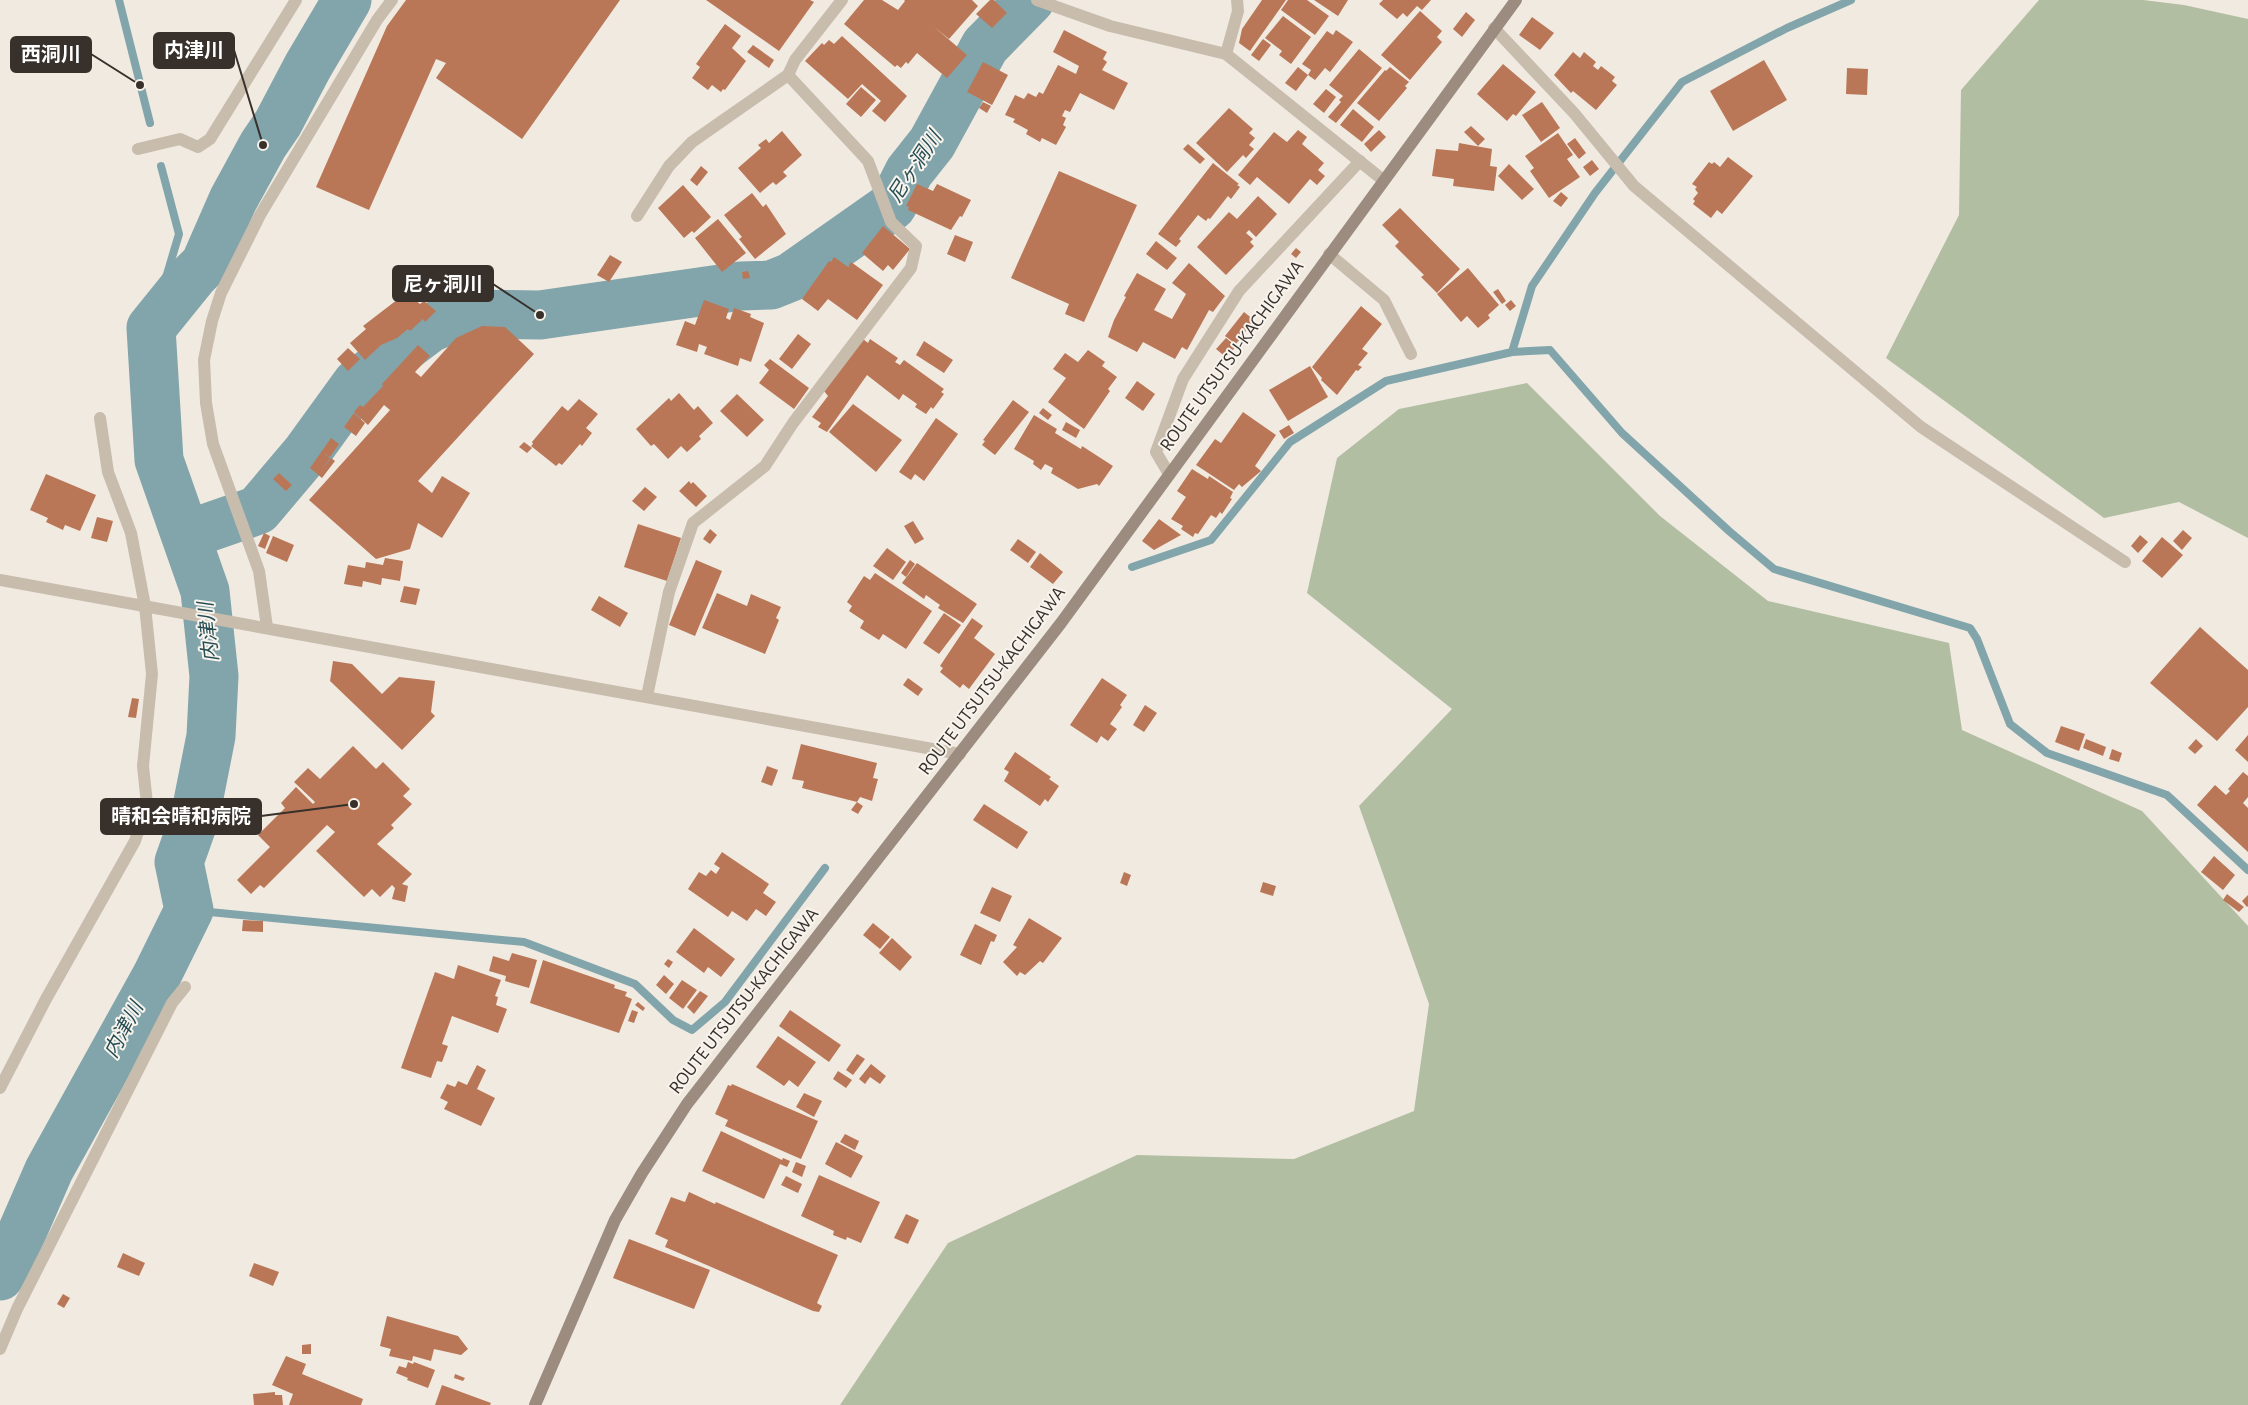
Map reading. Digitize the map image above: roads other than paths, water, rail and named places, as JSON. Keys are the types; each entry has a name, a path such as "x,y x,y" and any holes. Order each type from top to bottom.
{"main road":[{"name":"ROUTE UTSUTSU-KACHIGAWA","path":"535,1405 601,1248 642,1173 688,1104 1061,623 1516,0"}],"street":[{"path":"138,149 180,139 198,147 210,139 296,0"},
{"path":"267,627 259,572 237,506 213,444 206,403 204,360 212,321 221,293 260,215 377,20 392,0"},
{"path":"637,216 669,166 692,142 788,75 795,60 842,0"},
{"path":"1037,0 1110,26 1226,54 1384,180"},
{"path":"1226,54 1238,11 1237,0"},
{"path":"1494,28 1574,113 1634,186 1649,199 1921,427 2125,562"},
{"path":"646,696 669,592 693,523 765,466 792,423 911,268 916,246 891,222 868,161 788,75"},
{"path":"1169,474 1156,452 1183,379 1239,290 1360,161"},
{"path":"1329,254 1384,300 1411,354"},
{"path":"0,1088 46,999 135,842 147,804 144,766 152,674 145,606 131,534 108,472 100,418"},
{"path":"0,580 960,754"},
{"path":"0,1349 17,1309 172,1003 184,987"}],"waterway":[{"path":"119,0 150,123"},
{"name":"内津川","path":"0,1276 16,1246 49,1170 157,975 189,910 179,862 195,817 211,736 214,676 205,591 159,460 151,328 205,264 233,200 347,0"},
{"name":"尼ヶ洞川","path":"187,535 258,510 307,452 357,383 430,328 462,314 540,315 741,286 771,285 791,277 892,206 909,172 932,143 985,46 1030,0"},
{"path":"1132,567 1211,540 1290,442 1386,381 1512,352 1532,286 1595,193 1682,82 1787,28 1851,0"},
{"path":"151,328 179,234 161,166"},
{"path":"1512,352 1550,350 1622,433 1729,531 1774,569 1970,628 1977,639 2010,724 2047,753 2167,795 2248,870"},
{"path":"189,910 524,942 635,984 673,1020 692,1030 725,1002 825,868"}],"place":[{"name":"西洞川","path":"140,85"},
{"name":"内津川","path":"263,145"},
{"name":"尼ヶ洞川","path":"540,315"},
{"name":"晴和会晴和病院","path":"354,804"}]}
